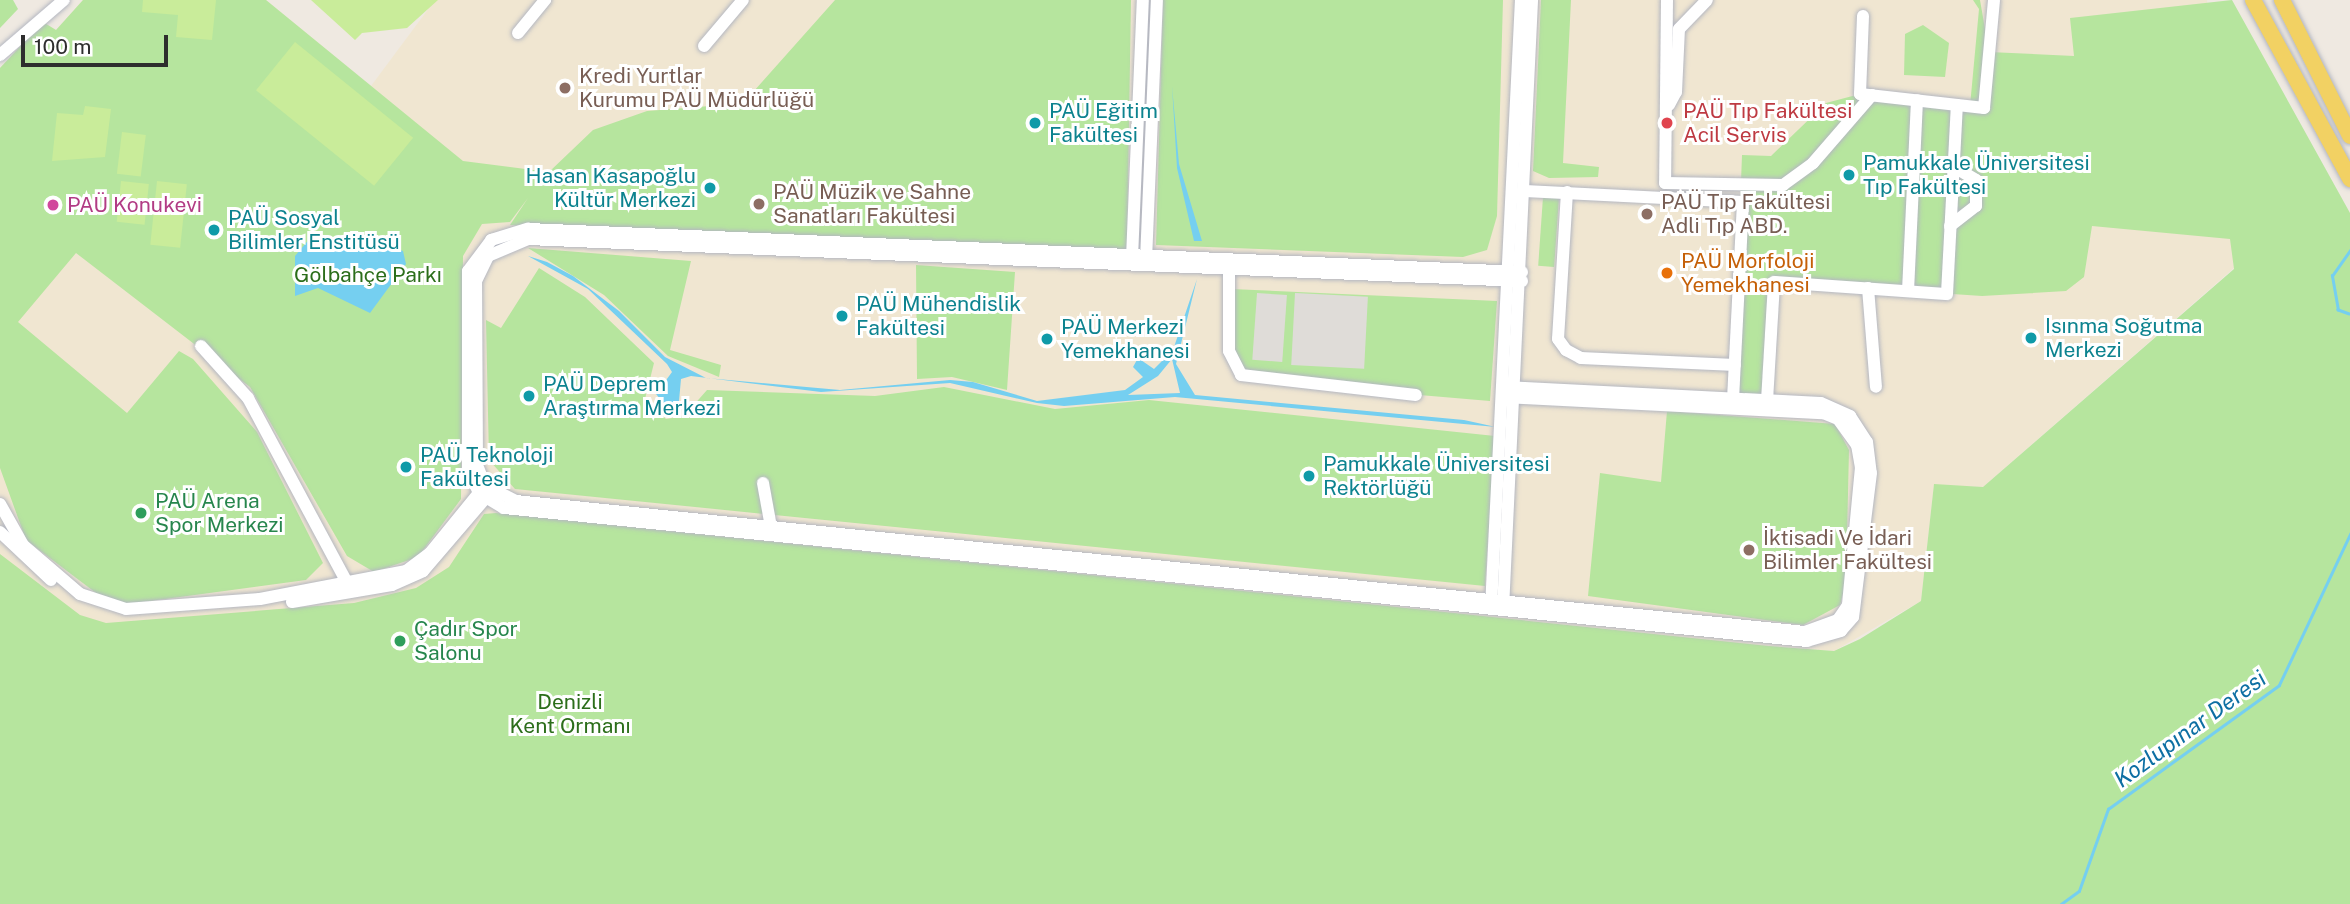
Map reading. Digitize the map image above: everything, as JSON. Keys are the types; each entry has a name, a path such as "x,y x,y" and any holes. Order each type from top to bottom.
{"main road":[{"path":"2253,0 2350,179"},
{"path":"2282,0 2350,136"}],"street":[{"path":"0,55 47,5 64,0"},
{"path":"518,33 545,0"},
{"path":"704,46 743,0"},
{"path":"1132,258 1143,0"},
{"path":"1146,259 1157,0"},
{"path":"1497,606 1516,276 1521,0"},
{"path":"1516,276 1525,191 1532,0"},
{"path":"1667,0 1669,105 1665,183 1783,185 1812,163 1872,95"},
{"path":"1863,16 1860,94 1984,107 1994,0"},
{"path":"1669,105 1676,92 1679,29 1702,2"},
{"path":"1908,291 1917,100"},
{"path":"1767,401 1774,282 1947,294 1951,165 1957,105"},
{"path":"1950,226 1976,206 1976,180 1962,166 1951,165"},
{"path":"1525,191 1743,202 1733,399"},
{"path":"1567,192 1558,338 1566,351 1581,358 1735,365"},
{"path":"1510,392 1823,413 1849,430 1861,467 1853,587 1838,620 1823,628 1805,632 1497,606 518,511 485,492 468,469 465,378 468,271 480,250 507,232 528,229 748,244 1516,276"},
{"path":"1146,259 1228,270 1516,276"},
{"path":"1228,270 1229,351 1241,375 1254,381 1416,395"},
{"path":"1868,288 1876,387"},
{"path":"201,346 248,398 346,591 284,469 201,346"},
{"path":"485,492 516,501 1807,641 1840,631 1860,600 1871,473 1867,442 1850,416 1832,406 1767,401 1510,392"},
{"path":"763,483 771,527"},
{"path":"0,532 20,556 84,605 113,616 346,591 419,562 485,492"},
{"path":"0,504 23,545 80,594 116,608 346,591"}],"shaded area":[{"path":"83,0 266,0 371,86 435,0 2207,0 2234,268 1983,487 1934,485 1921,601 1834,651 1769,646 0,883 0,68 43,22 56,30"},
{"path":"1257,293 1287,295 1282,362 1252,360"},
{"path":"1295,293 1368,297 1364,369 1291,365"}],"green space":[{"path":"0,0 13,0 18,9 0,28"},
{"name":"Gölbahçe Parkı","path":"83,0 266,0 463,161 549,172 593,130 647,111 710,106 754,91 835,0 1131,0 1127,250 510,225 528,198 510,222 482,224 463,256 461,499 418,557 374,572 347,556 250,387 76,253 18,322 127,413 179,351 193,359 257,432 323,563 306,580 128,604 100,596 26,540 0,468 0,68 43,22 56,30"},
{"path":"143,0 216,0 212,40 176,37 178,15 142,12"},
{"path":"311,0 438,0 407,28 362,33 355,40"},
{"path":"1163,0 1503,0 1497,216 1487,250 1463,257 1156,245"},
{"path":"1541,0 1571,0 1563,163 1599,167 1598,177 1549,178 1533,171"},
{"name":"Denizli Kent Ormanı","path":"1973,0 1980,0 1989,52 2074,56 2070,18 2232,0 2350,213 2350,904 0,904 0,554 80,615 106,623 354,603 416,588 449,567 484,514 496,513 1834,651 1860,639 1921,601 1934,484 1983,487 2234,269 2230,239 2092,226 2084,277 2066,291 1982,296 1774,282 1767,401 1733,399 1742,155 1771,156 1826,103 1860,94 1970,106 1979,9"},
{"path":"1923,25 1949,43 1945,77 1904,75 1905,34"},
{"path":"295,42 413,138 374,186 256,90"},
{"path":"85,106 111,109 105,157 52,161 57,113 83,115"},
{"path":"122,132 146,135 141,177 117,174"},
{"path":"121,181 149,184 145,225 117,222"},
{"path":"157,181 187,184 180,248 150,245"},
{"path":"1543,197 1559,198 1554,267 1538,266"},
{"path":"528,248 691,261 670,350 721,365 719,377 668,356 604,295"},
{"path":"916,265 1015,272 1007,390 952,377 917,379"},
{"path":"539,268 585,297 654,363 645,399 666,419 684,416 707,390 875,396 944,387 1055,409 1149,400 1495,436 1485,586 515,489 489,460 486,320 501,328"},
{"path":"1231,289 1497,301 1490,401 1254,381 1233,364"},
{"path":"1667,411 1835,424 1849,450 1846,582 1840,605 1803,625 1588,596 1600,473 1661,482"}],"water":[{"path":"1172,86 1179,164 1202,241 1194,241 1177,168"},
{"path":"311,237 387,245 403,251 406,264 370,313 318,288 295,296 295,256"},
{"path":"528,256 547,262 573,276 619,311 665,357 706,378 691,376 681,379 679,401 665,405 656,394 672,372 667,364 588,289"},
{"path":"1197,279 1176,364 1195,395 1464,420 1496,427 1175,397 1064,406 1037,403 950,383 821,392 711,378 840,390 950,380 973,382 1037,401 1125,390 1143,377 1133,367 1138,358 1154,369 1173,350","holes":["1172,359 1180,393 1128,395 1158,376"]}],"waterway":[{"name":"Kozlupınar Deresi","path":"2349,314 2338,310 2332,276 2350,250"},
{"name":"Kozlupınar Deresi","path":"2061,904 2079,891 2108,809 2279,685 2350,534"}],"place":[{"name":"Kredi Yurtlar Kurumu PAÜ Müdürlüğü","path":"565,88"},
{"name":"PAÜ Eğitim Fakültesi","path":"1035,123"},
{"name":"PAÜ Tıp Fakültesi Acil Servis","path":"1667,123"},
{"name":"Pamukkale Üniversitesi Tıp Fakültesi","path":"1849,175"},
{"name":"Hasan Kasapoğlu Kültür Merkezi","path":"710,188"},
{"name":"PAÜ Müzik ve Sahne Sanatları Fakültesi","path":"759,204"},
{"name":"PAÜ Konukevi","path":"53,205"},
{"name":"PAÜ Tıp Fakültesi Adli Tıp ABD.","path":"1647,214"},
{"name":"PAÜ Sosyal Bilimler Enstitüsü","path":"214,230"},
{"name":"PAÜ Morfoloji Yemekhanesi","path":"1667,273"},
{"name":"PAÜ Mühendislik Fakültesi","path":"842,316"},
{"name":"Isınma Soğutma Merkezi","path":"2031,338"},
{"name":"PAÜ Merkezi Yemekhanesi","path":"1047,339"},
{"name":"PAÜ Deprem Araştırma Merkezi","path":"529,396"},
{"name":"PAÜ Teknoloji Fakültesi","path":"406,467"},
{"name":"Pamukkale Üniversitesi Rektörlüğü","path":"1309,476"},
{"name":"PAÜ Arena Spor Merkezi","path":"141,513"},
{"name":"İktisadi Ve İdari Bilimler Fakültesi","path":"1749,550"},
{"name":"Çadır Spor Salonu","path":"400,641"}]}
